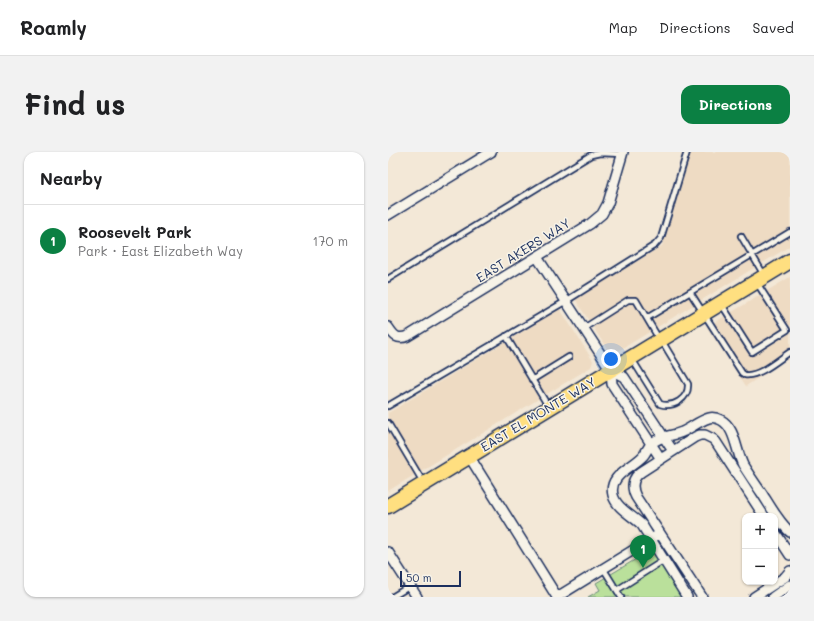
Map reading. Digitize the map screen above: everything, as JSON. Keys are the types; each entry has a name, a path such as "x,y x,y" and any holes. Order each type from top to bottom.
{"main road":[{"name":"EAST EL MONTE WAY","path":"388,506 790,261"}],"street":[{"path":"388,215 491,152"},
{"name":"EAST AKERS WAY","path":"388,327 396,337 400,338 408,336 590,224 602,214 608,203 622,153"},
{"path":"537,257 611,370 612,384 661,459"},
{"path":"611,370 624,377 673,451"},
{"path":"687,597 651,539 637,520 619,506 614,499 612,491 614,483 620,475 642,457 651,444 663,436 680,432 708,418 723,421 731,429 744,467 783,525 790,532"},
{"path":"702,597 636,497 632,489 634,480 638,474 695,437 705,435 713,439 762,513"},
{"path":"469,456 557,597 660,533"},
{"path":"778,537 790,555"},
{"path":"388,552 417,597"},
{"path":"754,597 766,594 785,577 790,570"},
{"path":"772,597 790,585"}],"lane":[{"path":"388,279 591,155 600,152 622,153"},
{"path":"388,406 566,301 655,245 661,238 687,152"},
{"path":"647,318 790,232"},
{"path":"721,303 752,352 787,330 760,279 752,255 741,236"},
{"path":"690,292 742,373 745,375 754,375 760,372 790,352"},
{"path":"584,328 628,300 636,300 688,384 688,393 680,401 672,405 660,404 631,358"},
{"path":"506,336 549,408"},
{"path":"532,380 569,357"},
{"path":"388,423 424,484"},
{"path":"617,590 664,560"},
{"path":"603,568 621,597"},
{"path":"392,597 410,586"}],"shaded area":[{"path":"690,152 790,152 790,246 615,353 609,352 575,299 662,246"},
{"path":"790,277 790,357 746,386 707,327"},
{"path":"560,309 593,361 591,367 388,491 388,413"}],"green space":[{"path":"648,552 655,553 684,597 588,597 600,590 596,583"}],"place":[{"name":"Roosevelt Park","path":"643,568"}]}
